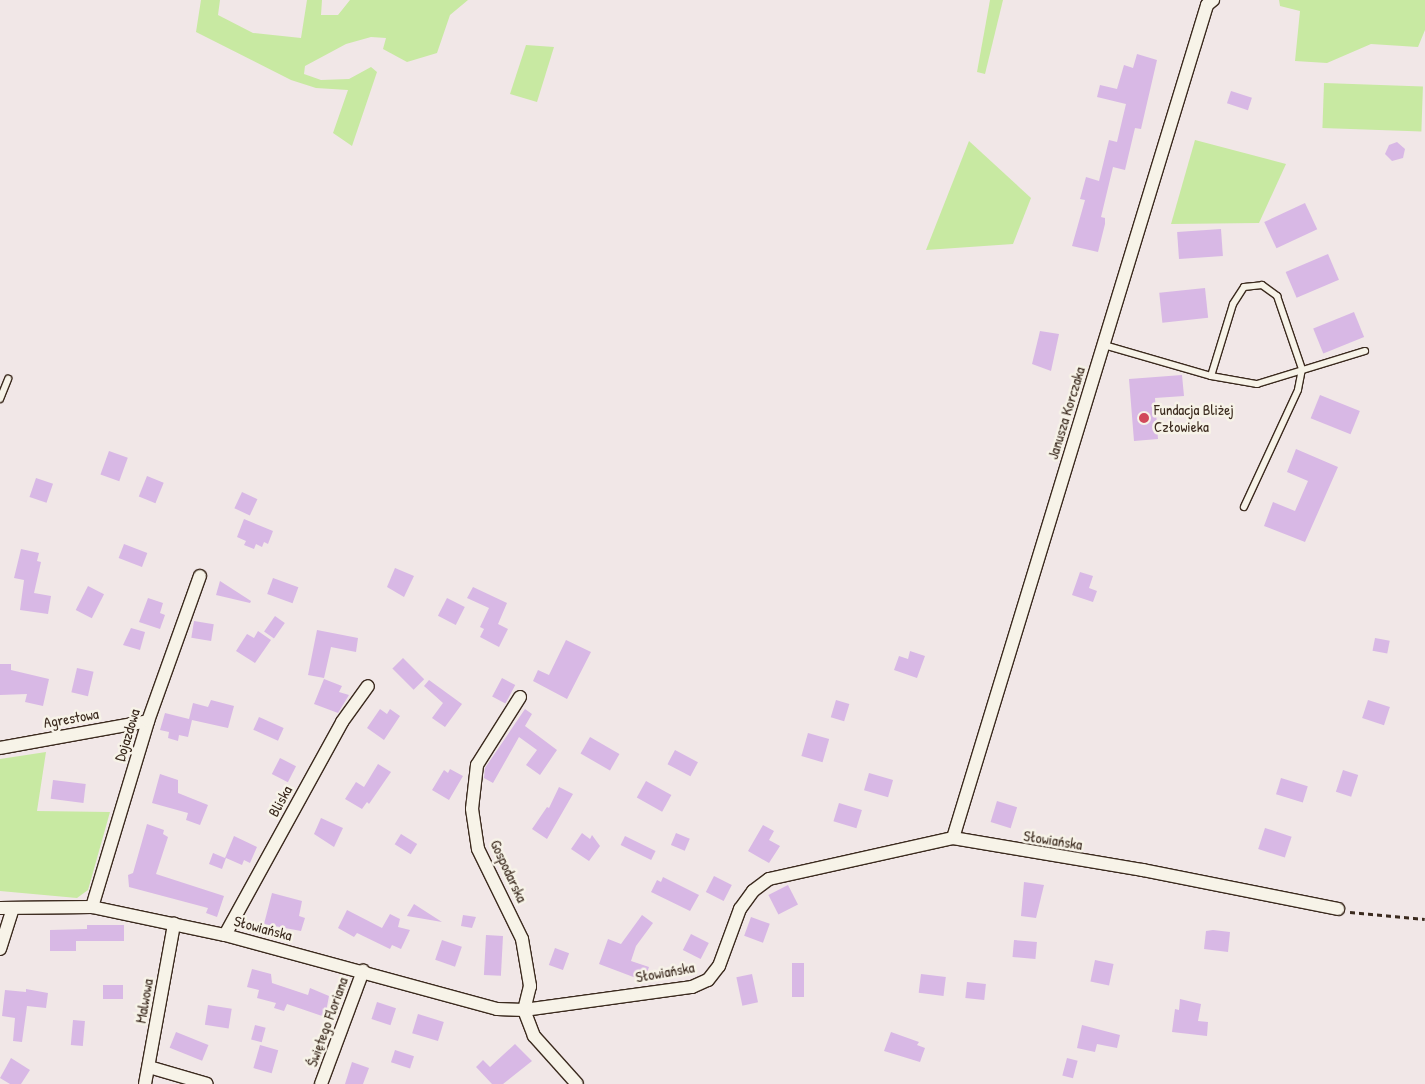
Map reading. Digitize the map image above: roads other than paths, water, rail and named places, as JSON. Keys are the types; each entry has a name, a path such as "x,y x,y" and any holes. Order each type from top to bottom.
{"street":[{"name":"Janusza Korczaka","path":"953,838 1207,5 1213,0"},
{"name":"Dojazdowa","path":"92,907 148,721 200,576"},
{"name":"Bliska","path":"225,935 342,722 368,686"},
{"name":"Gospodarska","path":"520,697 477,765 472,809 478,849 522,939 530,986 524,1010"},
{"name":"Agrestowa","path":"0,748 148,721"},
{"name":"Słowiańska","path":"6,908 92,907 225,935 497,1009 524,1010 692,987 708,980 719,966 740,909 752,891 769,879 953,838 1143,870 1338,909"},
{"path":"0,949 6,908"},
{"name":"Malwowa","path":"146,1084 174,924"},
{"name":"Świętego Floriana","path":"321,1084 363,971"},
{"path":"524,1010 534,1036 577,1084"},
{"path":"149,1067 207,1084"}],"lane":[{"path":"1211,376 1233,304 1244,287 1262,285 1277,296 1302,368 1298,390 1244,507"},
{"path":"1104,345 1211,376 1257,384 1302,368 1365,351"},
{"path":"0,399 8,379"}],"place":[{"name":"Fundacja Bliżej Człowieka","path":"1144,418"}]}
